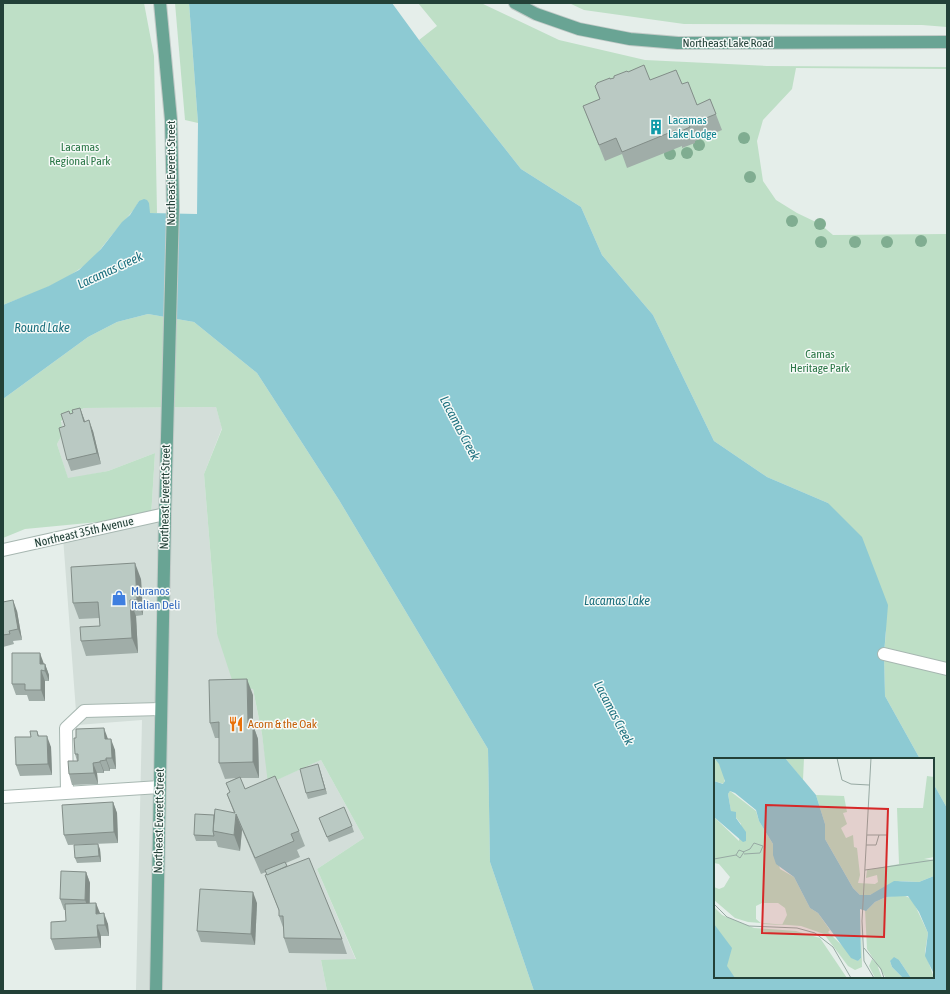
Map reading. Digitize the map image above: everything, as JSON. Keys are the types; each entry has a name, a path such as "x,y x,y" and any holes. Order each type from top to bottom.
{"main road":[{"name":"Northeast Everett Street","path":"156,991 172,207 171,120 160,3"},
{"name":"Northeast Lake Road","path":"515,3 536,14 579,29 630,39 672,43 947,42"}],"street":[{"name":"Northeast 35th Avenue","path":"3,550 165,514"},
{"path":"884,654 947,669"},
{"path":"67,792 66,728 84,711 161,709"},
{"path":"3,797 160,787"}],"shaded area":[{"path":"216,407 222,428 204,474 217,634 253,689 262,734 269,783 321,760 364,838 317,869 356,960 321,960 327,991 136,991 142,720 77,725 63,537 151,517 155,453 108,471 68,479 57,444 63,433 61,422 84,408"}],"green space":[{"name":"Lacamas Regional Park","path":"3,3 144,3 154,56 157,213 149,213 149,203 139,201 131,213 98,252 84,266 51,285 3,305"},
{"path":"175,3 189,3 198,123 185,120"},
{"name":"Camas Heritage Park","path":"418,3 481,3 559,40 645,60 767,66 947,67 947,69 796,68 792,89 763,120 757,141 763,181 776,200 797,213 820,224 833,235 947,234 947,808 934,785 934,758 919,758 885,696 884,654 886,632 828,503 767,477 714,441 653,315 602,255 581,207 521,169 419,40 437,26"},
{"path":"569,3 947,3 947,27 922,25 684,24 584,10"},
{"path":"148,314 194,322 257,373 339,500 488,749 490,862 534,991 327,991 321,960 356,959 317,869 364,838 321,760 268,784 262,734 253,689 234,686 217,634 204,474 222,429 216,407 84,408 61,421 63,433 57,444 68,478 108,471 155,453 151,517 25,529 3,538 3,399 88,337 117,322"}],"water":[{"name":"Lacamas Lake","path":"189,3 392,3 419,40 521,169 581,207 602,255 653,315 714,441 767,477 828,503 862,537 888,605 884,654 885,696 919,758 714,758 714,978 934,978 934,785 947,808 947,991 534,991 490,862 488,749 339,500 257,373 194,322 148,314 117,322 88,337 3,399 3,305 49,286 79,270 101,249 122,222 130,215 139,201 144,199 147,200 149,203 150,213 197,214 198,123"}],"building":[{"name":"Lacamas Lake Lodge","path":"644,65 650,80 676,70 682,84 688,82 697,105 710,99 716,114 689,125 690,127 677,133 676,130 622,152 616,138 599,145 583,106 600,99 595,86 597,83 614,78 614,76"},
{"path":"80,408 84,422 89,420 97,453 67,460 59,428 65,426 61,414 69,411 70,414 73,413 72,410"},
{"path":"135,563 137,600 130,600 132,638 81,641 80,627 100,626 98,602 73,603 71,567"},
{"path":"13,600 18,629 9,631 10,634 3,635 3,602"},
{"path":"12,653 40,653 40,664 45,664 45,671 41,670 41,690 25,690 25,684 12,684"},
{"path":"247,679 248,723 253,723 253,762 219,763 219,722 210,723 209,680"},
{"path":"104,728 105,739 111,739 112,758 106,758 106,760 93,763 94,773 69,774 68,761 78,761 78,754 75,754 74,738 76,738 76,729"},
{"path":"30,731 37,731 38,736 47,736 48,764 16,765 15,737 31,737"},
{"path":"318,764 325,789 306,793 300,769"},
{"path":"275,776 299,831 291,834 294,841 255,858 236,814 234,835 213,831 215,809 235,813 227,794 230,792 226,783 240,777 245,789"},
{"path":"113,802 114,832 64,835 62,805"},
{"path":"344,807 352,826 327,837 319,818"},
{"path":"195,814 214,815 214,836 194,835"},
{"path":"98,844 99,856 75,858 74,845"},
{"path":"309,858 342,939 284,938 283,916 279,916 279,910 265,875"},
{"path":"285,862 287,866 267,875 265,870"},
{"path":"61,871 86,872 85,900 60,899"},
{"path":"200,889 253,892 251,934 197,931"},
{"path":"96,903 96,914 104,913 105,925 97,925 98,937 51,939 51,922 66,921 65,904"}],"place":[{"name":"Lacamas Lake Lodge","path":"656,127"},
{"name":"Muranos Italian Deli","path":"119,598"},
{"name":"Acorn & the Oak","path":"236,724"}],"water label":[{"name":"Lacamas Creek","path":"110,270"},
{"name":"Round Lake","path":"42,327"},
{"name":"Lacamas Creek","path":"460,428"},
{"name":"Lacamas Creek","path":"614,713"}]}
